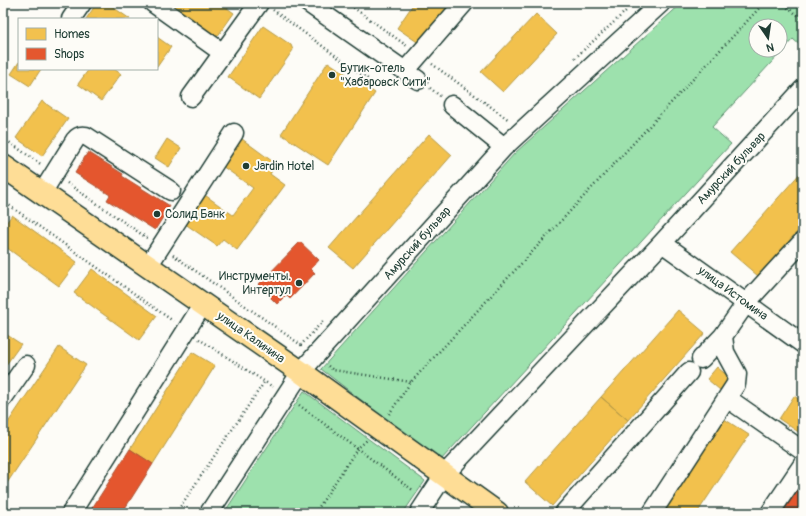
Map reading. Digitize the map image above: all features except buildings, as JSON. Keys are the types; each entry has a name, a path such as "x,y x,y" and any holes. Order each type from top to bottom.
{"main road":[{"name":"улица Калинина","path":"3,166 203,304 305,358 380,428 497,513"}],"street":[{"path":"72,18 82,3"},
{"path":"153,3 223,53"},
{"path":"308,3 412,76 464,3"},
{"name":"Амурский бульвар","path":"209,513 286,395 305,358 498,142 661,3"},
{"path":"191,97 223,53 264,5"},
{"name":"Амурский бульвар","path":"419,513 444,475 662,243 803,90"},
{"path":"452,105 498,142"},
{"path":"148,266 234,133"},
{"path":"42,193 75,140 78,136 83,135 171,191"},
{"path":"701,359 723,336 746,303 803,241"},
{"name":"улица Истомина","path":"662,243 803,344"},
{"path":"71,513 203,304"},
{"path":"652,513 736,384 737,374 725,352 723,336"},
{"path":"3,398 26,365"},
{"path":"564,513 689,372"},
{"path":"727,398 803,451"},
{"path":"770,513 803,464"}],"path":[{"path":"315,513 357,449 380,428 411,382 764,3"},
{"path":"781,3 803,19"},
{"path":"264,5 376,85"},
{"path":"571,62 630,8"},
{"path":"412,76 452,105"},
{"path":"498,142 515,115"},
{"path":"3,138 160,247 305,358 333,370 411,382"},
{"path":"3,201 186,331 286,395 414,491"},
{"path":"305,358 327,316"},
{"path":"176,513 264,381"}],"green space":[{"path":"682,3 803,3 803,48 793,39 788,44 788,18 748,18 748,58 776,58 712,127 731,144 440,461 321,369 515,153"},
{"path":"304,391 425,481 403,513 224,513"}],"place":[{"name":"Бутик-отель \"Хабаровск Сити\"","path":"332,75"},
{"name":"Jardin Hotel","path":"246,166"},
{"name":"Солид Банк","path":"157,214"},
{"name":"Инструменты. Интертул","path":"299,283"}]}
